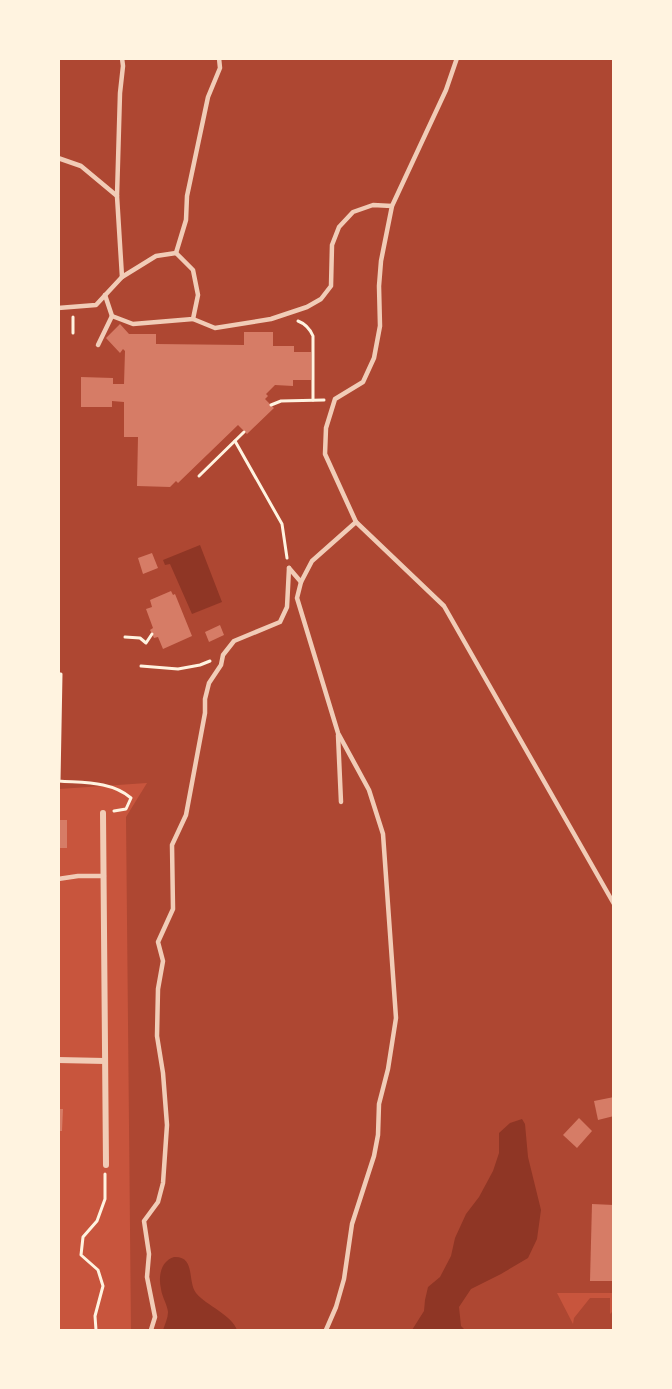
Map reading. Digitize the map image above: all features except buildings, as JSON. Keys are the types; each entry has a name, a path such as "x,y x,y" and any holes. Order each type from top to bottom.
{"street":[{"path":"103,813 106,1164"},
{"path":"58,1060 105,1060"}],"lane":[{"path":"122,58 117,196 122,277"},
{"path":"176,254 186,220 187,196 208,97 220,68 219,58"},
{"path":"458,58 446,90 392,206 381,261 380,326 374,358 363,382 335,399 326,428 325,454 356,522 444,606 614,904"},
{"path":"58,158 81,166 117,196"},
{"path":"112,316 134,324 193,319 215,328 271,319 307,307 321,299 331,286 332,245 339,227 352,212 373,205 392,206"},
{"path":"58,308 96,305 122,277 156,255 176,254 193,270 198,295 193,319"},
{"path":"98,345 112,316 105,296"},
{"path":"326,1330 344,1279 352,1224 374,1156 378,1136 379,1104 388,1069 396,1018 383,834 369,790 338,733 297,598 301,582 312,561 356,522"},
{"path":"289,567 301,582"},
{"path":"151,1330 155,1317 147,1277 149,1254 144,1221 158,1202 163,1183 167,1125 157,1035 158,989 163,961 159,942 173,909 171,845 186,815 209,683 221,665 223,655 234,641 280,622 287,607 289,567"},
{"path":"338,733 341,802"},
{"path":"58,879 104,876"}],"path":[{"path":"279,316 281,321 294,320 305,324 314,336 313,400"},
{"path":"73,319 73,333"},
{"path":"271,405 281,401 335,399"},
{"path":"199,476 244,432"},
{"path":"235,441 282,524 289,567"},
{"path":"125,637 140,638 145,645 152,634"},
{"path":"141,666 178,669 200,665 223,655"},
{"path":"58,674 61,674 59,781 103,784 126,793 131,798 126,809 103,813"},
{"path":"96,1330 95,1316 103,1286 98,1270 81,1255 83,1238 97,1221 105,1199 106,1164"}],"shaded area":[{"path":"59,59 613,59 614,1293 557,1293 573,1324 574,1318 590,1298 610,1298 613,1330 131,1330 126,817 147,783 59,789"},
{"path":"200,545 222,602 192,614 170,564 165,565 163,560"},
{"path":"522,1119 525,1124 528,1157 541,1210 537,1239 528,1258 471,1289 459,1307 461,1326 465,1330 412,1330 424,1311 428,1287 440,1277 451,1256 455,1238 466,1214 479,1197 493,1171 499,1153 499,1133 510,1123"},
{"path":"174,1257 181,1258 188,1265 196,1293 225,1315 237,1330 163,1330 168,1312 160,1284 160,1274 163,1265"}]}
